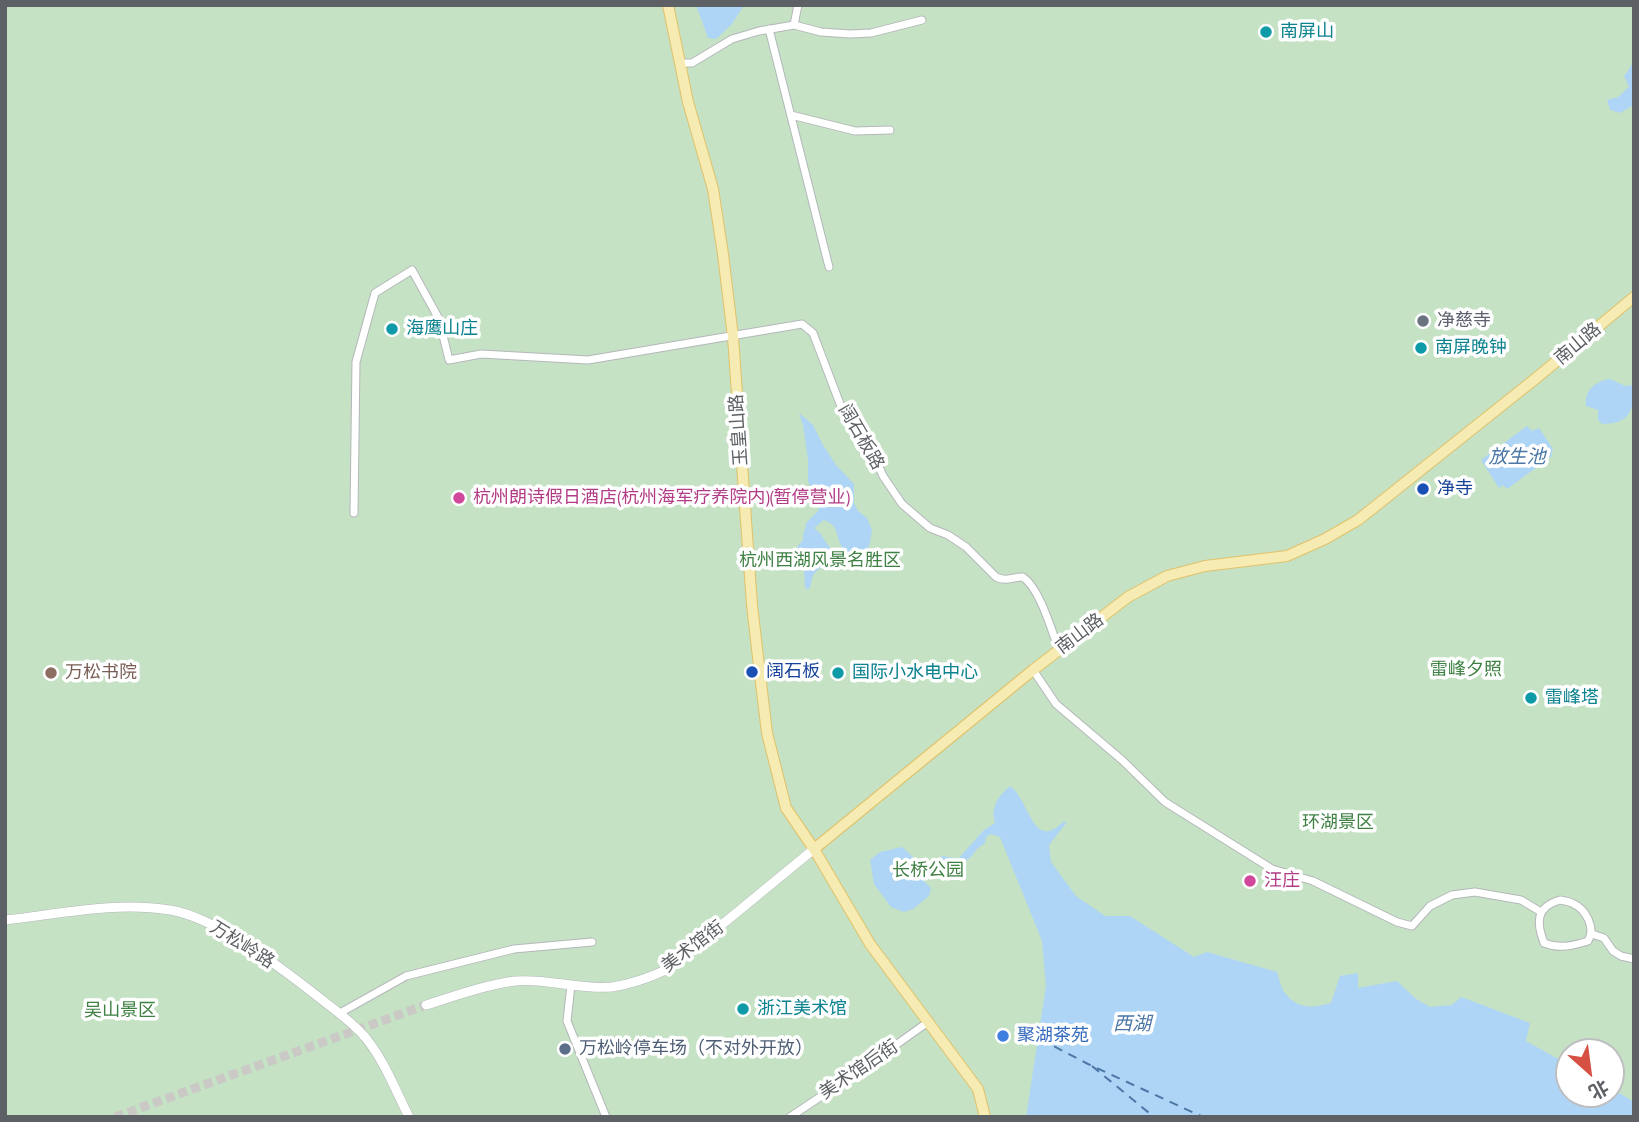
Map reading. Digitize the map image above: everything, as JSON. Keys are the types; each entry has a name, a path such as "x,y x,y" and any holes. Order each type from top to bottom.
{"main road":[{"name":"玉皇山路","path":"668,5 688,102 713,189 733,337 752,605 767,733 786,808 814,849"},
{"name":"南山路","path":"814,849 1033,670 1128,597 1167,576 1205,566 1287,556 1358,520 1634,297"},
{"path":"814,849 870,944 978,1089 985,1117"}],"street":[{"path":"794,25 798,5"},
{"path":"680,63 692,63 732,38 769,29 794,25 821,32 871,33 922,20"},
{"path":"769,29 829,267"},
{"path":"791,115 855,131 890,130"},
{"name":"阔石板路","path":"354,513 356,362 375,293 412,270 439,319 449,360 481,354 588,360 802,324 813,333 845,417 865,438 883,476 902,504 930,528 948,535 966,547 996,577 1002,580 1023,577 1029,581 1040,598 1059,650"},
{"path":"1033,670 1056,705 1122,760 1165,802 1272,869 1314,881 1397,922 1412,926 1430,906 1452,895 1475,892 1521,900 1541,912"},
{"name":"美术馆街","path":"426,1004 515,981 609,987 642,981 668,969 814,849"},
{"path":"1560,900 1573,903 1584,912 1591,925 1592,934 1588,942 1562,947 1544,943 1540,932 1541,912 1549,903 1560,900"},
{"name":"万松岭路","path":"5,920 99,907 149,908 186,914 217,928 306,986 340,1013 367,1040 409,1117"},
{"path":"1592,934 1604,938 1613,951 1634,959"},
{"path":"340,1013 406,976 514,948 592,942"},
{"path":"571,985 567,1021 606,1117"},
{"name":"美术馆后街","path":"790,1117 865,1068 928,1022"}],"green space":[{"name":"杭州西湖风景名胜区","path":"5,5 1634,5 1634,1117 5,1117"}],"water":[{"path":"696,5 744,5 732,24 716,39 708,38"},
{"path":"1634,60 1634,107 1620,113 1610,110 1607,100 1618,97 1629,87 1624,76"},
{"path":"1610,379 1625,386 1634,385 1632,408 1625,418 1602,424 1598,420 1598,410 1586,406 1586,400 1592,387"},
{"path":"799,413 813,425 836,465 854,484 854,503 858,511 867,518 872,530 866,554 856,560 849,559 831,524 824,520 814,528 835,553 831,562 814,574 808,590 797,552 803,540 806,523 818,511 819,503 808,482 808,460"},
{"name":"放生池","path":"1527,426 1532,431 1539,428 1553,449 1552,456 1507,489 1503,485 1499,488 1481,460"},
{"name":"西湖","path":"1010,786 1032,820 1044,831 1053,830 1067,822 1049,845 1051,862 1076,896 1105,916 1130,916 1194,957 1207,952 1277,972 1285,993 1301,1005 1312,1007 1331,1003 1340,976 1358,973 1358,988 1397,981 1416,999 1430,1007 1452,1005 1461,997 1530,1023 1526,1041 1555,1057 1555,1108 1625,1108 1625,1097 1634,1102 1634,1117 1026,1117 1046,986 1042,941 1000,837 991,834 986,837 985,843 971,857 948,873 930,871 921,874 931,888 929,896 913,909 904,912 891,907 874,884 870,860 880,852 902,847 923,866 943,856 958,859 984,830 995,823 996,802"}],"ferry route":[{"path":"1040,1039 1203,1117"},
{"path":"1092,1066 1154,1117"}],"tunnel":[{"path":"115,1117 426,1005"}],"place":[{"name":"南屏山","path":"1266,32"},
{"name":"净慈寺","path":"1423,321"},
{"name":"海鹰山庄","path":"392,329"},
{"name":"南屏晚钟","path":"1421,348"},
{"name":"净寺","path":"1423,489"},
{"name":"杭州朗诗假日酒店(杭州海军疗养院内)(暂停营业)","path":"459,498"},
{"name":"阔石板","path":"752,672"},
{"name":"万松书院","path":"51,673"},
{"name":"国际小水电中心","path":"838,673"},
{"name":"雷峰塔","path":"1531,698"},
{"name":"汪庄","path":"1250,881"},
{"name":"浙江美术馆","path":"743,1009"},
{"name":"聚湖茶苑","path":"1003,1036"},
{"name":"万松岭停车场（不对外开放）","path":"565,1049"}],"park label":[{"name":"雷峰夕照","path":"1466,670"},
{"name":"环湖景区","path":"1338,823"},
{"name":"长桥公园","path":"928,871"},
{"name":"吴山景区","path":"120,1011"}]}
